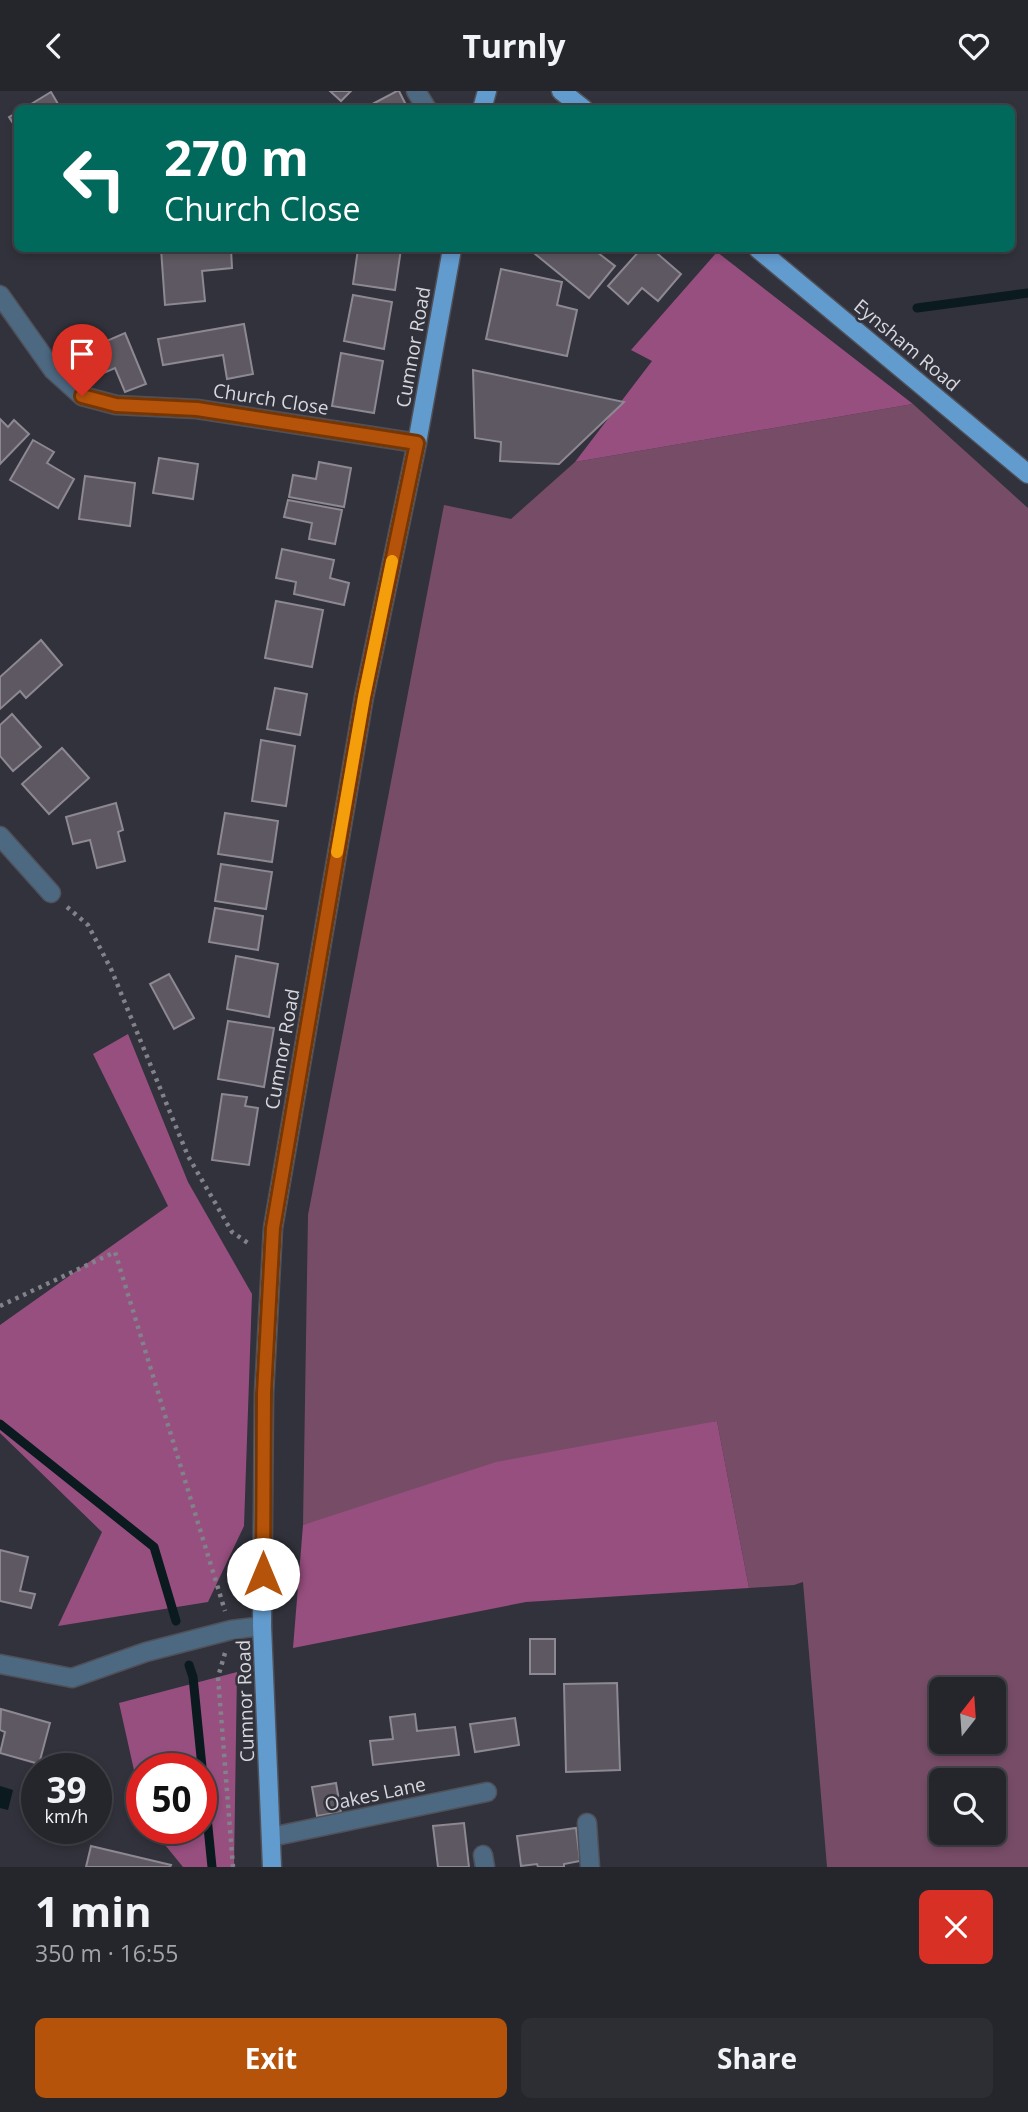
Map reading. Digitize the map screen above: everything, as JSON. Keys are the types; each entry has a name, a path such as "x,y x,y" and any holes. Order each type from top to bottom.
{"main road":[{"path":"561,91 579,105"},
{"name":"Cumnor Road","path":"272,1867 262,1626 264,1393 273,1228 364,697 417,443 451,252"},
{"name":"Eynsham Road","path":"762,252 1028,474"}],"street":[{"name":"Church Close","path":"0,295 53,370 82,396 116,405 197,409 417,443"},
{"path":"0,836 51,893"},
{"path":"0,1664 72,1678 146,1652 231,1630 262,1626"},
{"name":"Oakes Lane","path":"271,1837 487,1792"},
{"path":"587,1822 590,1867"}],"path":[{"path":"51,893 88,925 111,969 188,1157 232,1232 271,1261"},
{"path":"0,1306 116,1252 231,1630 218,1677 233,1867"}],"shaded area":[{"path":"717,252 913,404 575,462 652,361 631,350"},
{"path":"913,404 1028,508 1028,1867 827,1867 803,1582 749,1588 717,1421 303,1525 308,1215 444,505 511,519 575,462"},
{"path":"128,1034 188,1182 252,1294 244,1526 208,1602 58,1626 102,1532 0,1433 0,1325 168,1206 93,1054"},
{"path":"717,1421 749,1588 526,1602 293,1648 303,1525 496,1462"},
{"path":"237,1672 234,1867 183,1867 164,1844 217,1844 217,1753 130,1753 119,1703"},
{"path":"0,1786 13,1790 8,1810 0,1808"}],"building":[{"path":"330,91 351,91 341,101"},
{"path":"399,91 406,105 371,105"},
{"path":"51,92 59,105 30,105"},
{"path":"161,252 231,252 232,268 202,271 205,301 165,305"},
{"path":"358,252 401,252 395,290 353,284"},
{"path":"533,252 597,252 615,266 589,298"},
{"path":"638,252 655,252 681,274 658,301 642,288 628,304 608,286"},
{"path":"501,269 562,282 557,305 577,310 567,356 486,339"},
{"path":"353,295 392,302 384,349 344,341"},
{"path":"244,324 253,374 227,379 223,355 163,365 158,339"},
{"path":"125,333 146,384 125,392 115,368 99,375 88,349"},
{"path":"341,353 383,361 374,413 332,406"},
{"path":"473,370 624,402 559,464 500,461 501,442 475,438"},
{"path":"0,419 8,427 14,420 29,434 0,464"},
{"path":"33,440 54,452 47,463 74,479 58,508 10,480"},
{"path":"159,458 198,464 193,499 153,493"},
{"path":"319,462 351,468 344,507 289,497 293,475 316,479"},
{"path":"85,476 135,483 130,526 79,519"},
{"path":"288,500 342,510 335,544 309,539 312,523 284,517"},
{"path":"282,549 334,560 330,578 349,583 344,605 294,594 296,582 276,578"},
{"path":"276,601 323,610 312,667 265,658"},
{"path":"41,640 62,665 26,698 20,691 0,709 0,677"},
{"path":"275,688 307,694 300,735 267,729"},
{"path":"12,714 41,747 13,771 0,756 0,725"},
{"path":"261,740 295,746 286,806 252,801"},
{"path":"62,748 89,778 49,814 22,784"},
{"path":"116,803 123,830 118,832 125,861 97,868 90,840 73,844 66,817"},
{"path":"225,813 278,821 272,862 218,854"},
{"path":"221,864 272,872 266,909 215,901"},
{"path":"215,908 263,916 258,950 209,942"},
{"path":"236,956 278,964 269,1017 227,1009"},
{"path":"169,974 194,1018 174,1029 150,984"},
{"path":"228,1021 274,1028 264,1087 218,1079"},
{"path":"222,1094 247,1097 245,1106 258,1108 249,1165 212,1160"},
{"path":"0,1550 28,1557 20,1591 35,1594 31,1608 0,1601"},
{"path":"530,1639 555,1639 555,1674 530,1674"},
{"path":"617,1683 620,1770 566,1772 564,1684"},
{"path":"1,1709 50,1723 42,1753 21,1753 21,1759 0,1753 5,1732 0,1730"},
{"path":"415,1714 417,1731 455,1727 459,1755 373,1765 370,1741 393,1739 390,1717"},
{"path":"515,1718 519,1745 475,1752 470,1724"},
{"path":"336,1783 341,1812 317,1816 312,1787"},
{"path":"464,1823 469,1867 438,1867 433,1826"},
{"path":"576,1828 580,1861 564,1864 564,1867 538,1867 537,1864 521,1866 517,1836"},
{"path":"91,1846 171,1865 86,1867"}],"waterway":[{"path":"917,308 1028,293"},
{"path":"0,1424 154,1547 176,1621"},
{"path":"189,1665 193,1677 212,1867"}],"slow traffic":[{"path":"337,852 364,697 392,561"}],"route":[{"path":"82,396 116,405 197,409 417,443 364,697 273,1228 264,1393 263,1574"}]}
